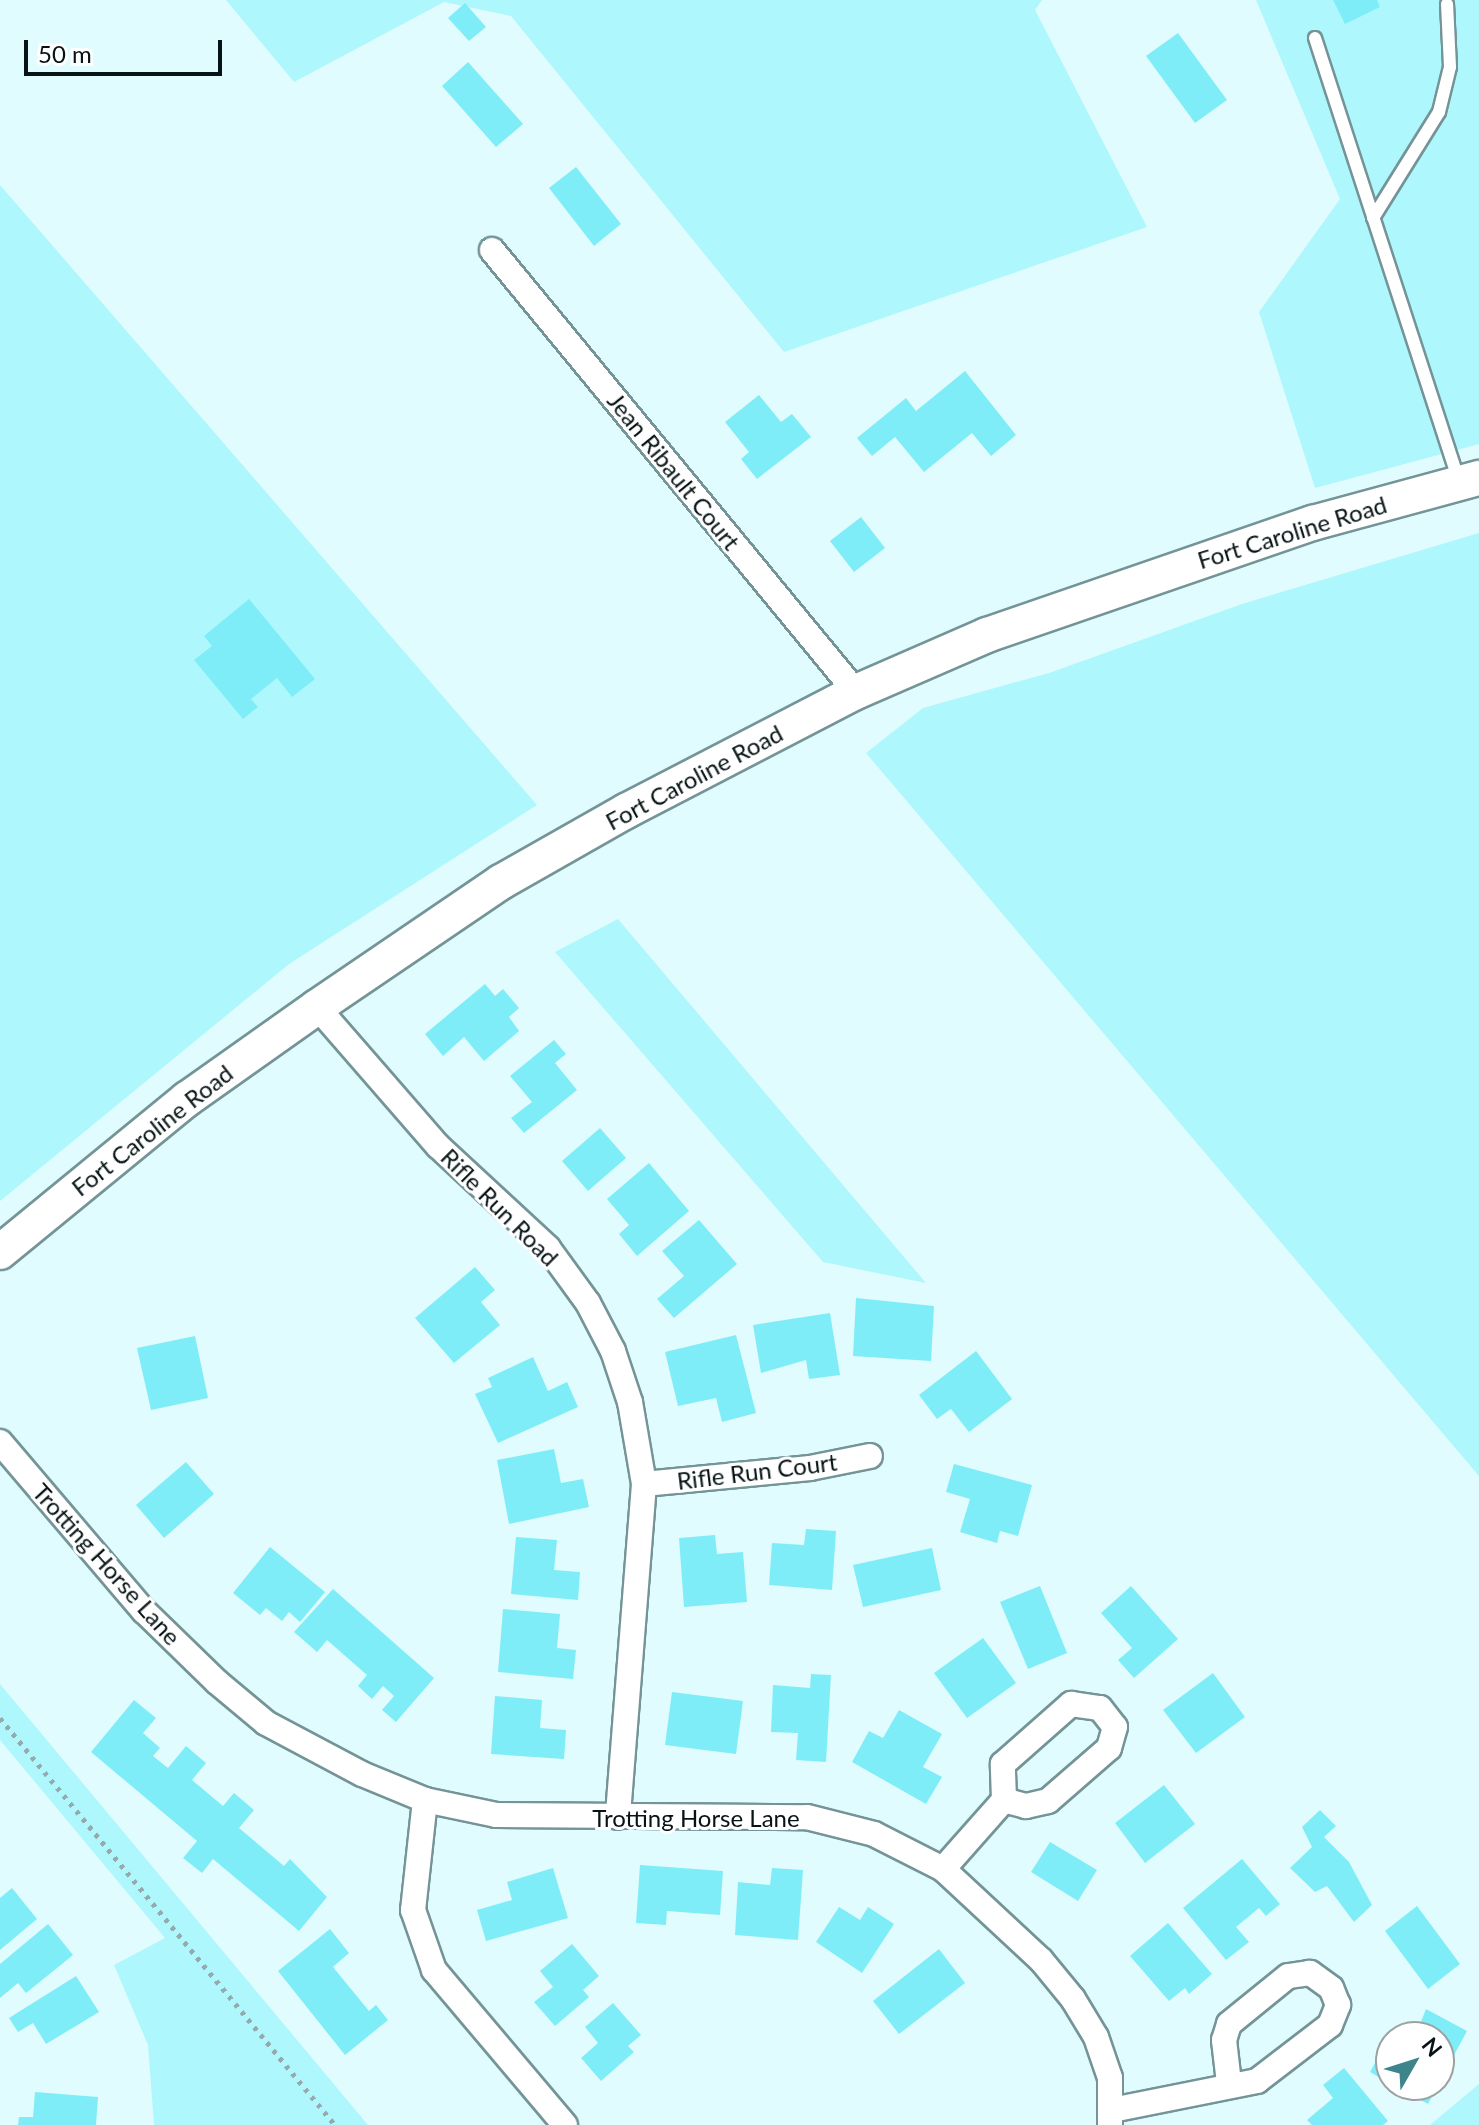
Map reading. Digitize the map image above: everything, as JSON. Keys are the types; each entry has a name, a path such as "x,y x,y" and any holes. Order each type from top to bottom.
{"street":[{"name":"Jean Ribault Court","path":"492,250 856,692"},
{"name":"Fort Caroline Road","path":"0,1252 187,1099 501,882 856,692 926,659 1141,579 1313,523 1470,481"},
{"name":"Rifle Run Road","path":"317,1007 438,1146 548,1248 588,1303 613,1351 630,1402 644,1484 618,1817"},
{"name":"Trotting Horse Lane","path":"0,1442 144,1611 217,1682 310,1750 425,1800 496,1815 807,1817 874,1834 943,1869 1041,1960 1073,1999 1096,2037 1110,2078 1111,2117"},
{"name":"Rifle Run Court","path":"644,1484 870,1456"},
{"path":"943,1869 1004,1800 1003,1764 1071,1704 1100,1708 1115,1727 1109,1748 1048,1801 1026,1806 1004,1800"},
{"path":"425,1800 413,1897 425,1948 434,1970 564,2124"},
{"path":"1111,2117 1229,2083 1257,2081 1330,2025 1338,2005 1331,1988 1310,1973 1288,1976 1229,2024 1224,2040 1229,2083"}],"lane":[{"path":"1373,218 1439,112 1450,67 1447,4"},
{"path":"1315,38 1373,218 1470,481"}],"path":[{"path":"0,1718 335,2125"}],"shaded area":[{"path":"226,0 1042,0 1035,10 1147,227 784,352 511,16 444,2 294,82"},
{"path":"1256,0 1479,0 1479,444 1315,488 1259,312 1340,199"},
{"path":"0,185 537,805 289,964 0,1201"},
{"path":"1479,533 1479,1476 866,753 923,708 1049,673 1242,604"},
{"path":"618,919 926,1283 823,1262 555,952"},
{"path":"0,1684 368,2125 154,2125 148,2045 114,1965 165,1938 0,1740"},
{"path":"1479,2084 1479,2125 1430,2125"}],"building":[{"path":"1333,0 1377,0 1380,7 1345,24"},
{"path":"465,3 486,27 469,41 448,18"},
{"path":"1178,33 1227,100 1195,123 1146,56"},
{"path":"468,62 523,124 496,147 442,86"},
{"path":"576,167 621,224 594,246 549,188"},
{"path":"965,371 1016,435 991,456 972,433 924,472 895,437 872,456 857,438 906,398 916,411"},
{"path":"759,395 781,422 792,414 811,437 757,479 741,459 749,452 725,422"},
{"path":"861,517 885,548 854,572 830,541"},
{"path":"249,599 315,679 292,697 277,678 251,699 258,707 243,719 194,660 212,646 204,636"},
{"path":"485,984 495,996 503,989 519,1008 509,1017 519,1031 484,1061 464,1037 443,1056 425,1034"},
{"path":"554,1040 566,1054 555,1063 577,1090 524,1133 511,1118 532,1102 510,1076"},
{"path":"600,1128 626,1158 588,1191 562,1161"},
{"path":"649,1163 689,1211 637,1256 619,1234 629,1225 607,1199"},
{"path":"699,1220 737,1264 674,1318 657,1299 684,1276 662,1251"},
{"path":"475,1267 495,1290 481,1302 500,1325 454,1363 415,1318"},
{"path":"856,1298 934,1306 931,1361 853,1356"},
{"path":"830,1313 840,1375 809,1379 806,1360 761,1373 753,1325"},
{"path":"736,1335 756,1413 722,1422 716,1398 678,1406 665,1352"},
{"path":"195,1336 208,1398 151,1410 137,1348"},
{"path":"976,1351 1012,1399 969,1432 951,1409 937,1419 919,1395"},
{"path":"533,1357 548,1391 567,1382 578,1407 498,1443 475,1394 492,1387 488,1378"},
{"path":"554,1449 561,1483 583,1479 589,1507 509,1524 497,1460"},
{"path":"186,1462 214,1494 164,1538 136,1505"},
{"path":"954,1464 1032,1485 1018,1536 1000,1531 997,1543 960,1532 970,1499 946,1492"},
{"path":"806,1529 836,1531 832,1590 769,1585 772,1543 804,1545"},
{"path":"715,1535 717,1554 743,1552 747,1602 684,1607 679,1538"},
{"path":"516,1537 557,1540 554,1570 580,1572 578,1600 511,1594"},
{"path":"270,1547 325,1592 300,1622 289,1612 282,1621 266,1608 260,1615 233,1593"},
{"path":"932,1548 941,1590 863,1607 853,1565"},
{"path":"1040,1586 1067,1653 1028,1669 1000,1602"},
{"path":"1131,1586 1178,1639 1134,1678 1118,1660 1132,1648 1101,1613"},
{"path":"333,1589 434,1678 396,1722 382,1710 394,1696 383,1686 372,1699 358,1686 367,1675 327,1640 317,1652 294,1632"},
{"path":"503,1609 560,1614 557,1648 576,1650 573,1679 498,1672"},
{"path":"983,1638 1016,1683 967,1718 934,1673"},
{"path":"1213,1673 1245,1717 1196,1753 1163,1710"},
{"path":"811,1674 831,1675 826,1762 796,1760 798,1733 771,1732 773,1685 810,1688"},
{"path":"672,1692 743,1701 736,1754 665,1745"},
{"path":"495,1696 542,1700 540,1728 566,1730 564,1759 491,1754"},
{"path":"134,1700 156,1718 143,1733 160,1748 153,1756 168,1768 186,1746 206,1763 192,1780 223,1806 234,1793 254,1810 239,1828 284,1866 290,1859 327,1897 299,1931 213,1859 202,1873 183,1858 197,1841 91,1752"},
{"path":"899,1710 942,1734 923,1767 942,1777 926,1804 852,1762 869,1731 883,1738"},
{"path":"1164,1785 1195,1824 1145,1863 1115,1823"},
{"path":"1320,1810 1336,1826 1324,1837 1349,1862 1372,1905 1354,1922 1327,1886 1315,1892 1290,1868 1312,1847 1302,1827"},
{"path":"1050,1842 1097,1870 1078,1901 1031,1872"},
{"path":"1242,1859 1280,1904 1266,1916 1259,1908 1236,1927 1249,1942 1226,1960 1183,1908"},
{"path":"640,1865 723,1871 720,1915 667,1911 666,1925 636,1923"},
{"path":"553,1868 568,1918 486,1941 477,1910 512,1900 507,1882"},
{"path":"772,1868 803,1870 798,1940 735,1935 738,1882 770,1885"},
{"path":"12,1888 37,1919 0,1950 0,1898"},
{"path":"1417,1906 1460,1964 1428,1989 1385,1931"},
{"path":"839,1907 860,1920 868,1907 894,1924 862,1973 816,1942"},
{"path":"1168,1923 1212,1974 1189,1994 1185,1988 1169,2001 1130,1956"},
{"path":"48,1924 73,1955 26,1993 18,1983 0,1998 0,1964"},
{"path":"330,1929 349,1953 333,1967 369,2011 376,2005 388,2020 345,2055 278,1971"},
{"path":"572,1944 599,1976 583,1990 589,1997 555,2026 534,2002 553,1987 540,1971"},
{"path":"939,1949 965,1983 899,2034 873,2001"},
{"path":"76,1976 99,2012 46,2044 33,2023 18,2032 9,2018"},
{"path":"613,2003 641,2035 628,2046 634,2052 601,2081 581,2058 598,2043 585,2027"},
{"path":"1426,2009 1448,2021 1421,2021"},
{"path":"1455,2025 1467,2031 1455,2053"},
{"path":"1344,2068 1388,2121 1383,2125 1312,2125 1307,2120 1333,2098 1323,2085"},
{"path":"35,2092 98,2097 96,2125 18,2125 19,2117 33,2117"}]}
